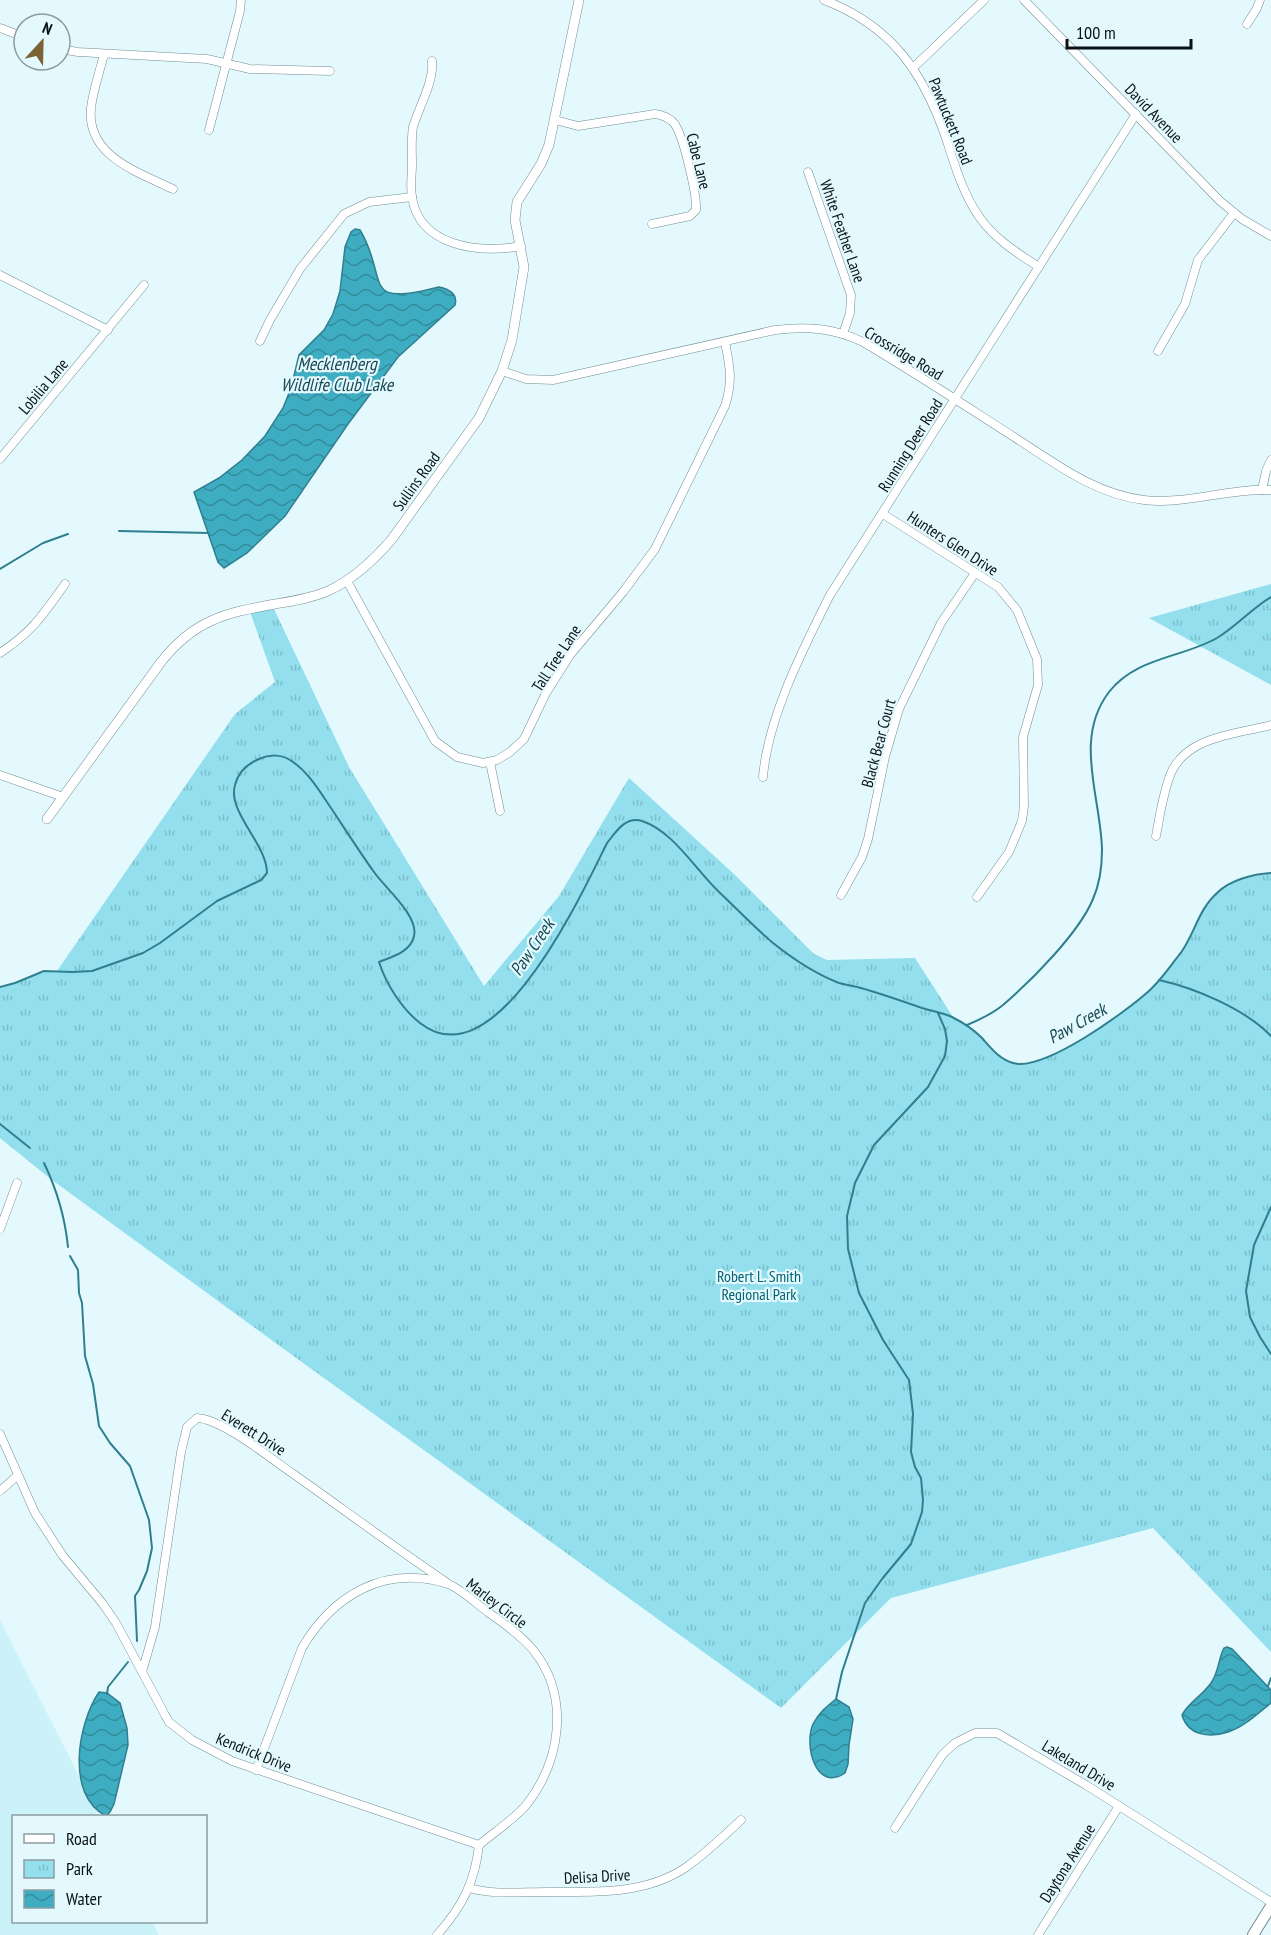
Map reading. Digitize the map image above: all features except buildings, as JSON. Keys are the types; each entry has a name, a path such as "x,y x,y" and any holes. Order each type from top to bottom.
{"main road":[{"path":"1253,1935 1271,1904"}],"street":[{"path":"209,130 241,0"},
{"name":"Sullins Road","path":"48,819 172,648 191,631 214,618 298,600 327,591 347,581 376,557 392,539 479,418 502,371 512,340 524,267 515,220 517,202 546,155 579,0"},
{"name":"Pawtuckett Road","path":"824,0 868,22 898,49 914,68 935,109 972,207 994,234 1039,267"},
{"path":"914,68 984,0"},
{"name":"David Avenue","path":"1024,0 1234,213 1271,236"},
{"path":"1247,24 1260,0"},
{"path":"72,50 194,58 250,69 330,71"},
{"path":"104,54 91,108 93,129 98,141 117,161 173,189"},
{"path":"432,61 432,75 412,134 411,197 419,216 426,226 447,241 460,245 497,250 521,246"},
{"name":"Cabe Lane","path":"555,120 578,126 655,114 662,115 674,123 683,144 696,210 690,216 652,224"},
{"name":"Running Deer Road","path":"763,777 766,748 803,652 830,595 1136,114"},
{"name":"White Feather Lane","path":"808,172 851,295 850,313 843,334"},
{"path":"260,341 300,269 344,214 369,202 411,197"},
{"path":"1158,351 1185,304 1198,260 1234,213"},
{"path":"0,275 108,330"},
{"name":"Lobilia Lane","path":"0,459 144,285"},
{"name":"Crossridge Road","path":"502,371 526,379 553,380 793,328 821,328 843,334 869,346 1087,483 1119,495 1143,500 1169,500 1267,490"},
{"name":"Tall Tree Lane","path":"490,762 510,752 524,739 546,693 570,655 642,568 665,531 720,417 730,391 731,372 725,342"},
{"path":"1267,490 1266,471 1271,460"},
{"name":"Hunters Glen Drive","path":"883,514 998,587 1017,610 1025,625 1039,667 1036,696 1023,737 1024,807 1022,821 1010,852 977,897"},
{"name":"Black Bear Court","path":"841,896 862,857 868,839 885,757 899,709 940,623 975,573"},
{"path":"347,581 435,741 457,757 476,762 490,762 500,811"},
{"path":"0,653 22,639 35,626 65,584"},
{"path":"1156,836 1171,774 1180,757 1208,741 1271,725"},
{"path":"0,774 63,797"},
{"path":"0,1229 17,1183"},
{"name":"Everett Drive","path":"142,1671 155,1627 181,1452 187,1427 197,1418 209,1420 225,1428 450,1585"},
{"name":"Kendrick Drive","path":"0,1434 17,1476 48,1535 104,1604 142,1671 159,1707 177,1729 220,1756 256,1770 479,1845"},
{"path":"0,1491 17,1476"},
{"name":"Marley Circle","path":"256,1770 302,1648 315,1627 331,1609 354,1593 390,1581 406,1578 450,1585 500,1621 534,1651 544,1665 551,1684 558,1727 554,1752 527,1805 479,1845"},
{"name":"Lakeland Drive","path":"895,1828 943,1754 964,1737 982,1732 997,1733 1119,1806 1271,1904"},
{"name":"Daytona Avenue","path":"1038,1935 1119,1806"},
{"name":"Delisa Drive","path":"469,1888 483,1892 567,1892 612,1891 641,1887 684,1868 741,1820"},
{"path":"437,1935 462,1903 469,1888 477,1868 479,1845"}],"shaded area":[{"path":"0,1620 98,1815 12,1815 12,1923 153,1923 159,1935 0,1935"}],"green space":[{"path":"1271,584 1271,685 1149,618"},
{"name":"Robert L. Smith Regional Park","path":"272,605 349,767 484,986 559,896 629,778 735,875 814,954 827,960 915,958 953,1017 981,1037 1004,1060 1015,1064 1029,1063 1060,1051 1125,1011 1152,988 1183,950 1201,912 1217,892 1241,879 1271,873 1271,1652 1153,1528 891,1598 781,1708 52,1180 0,1138 0,987 35,975 57,971 235,714 275,682 249,609"}],"water":[{"name":"Mecklenberg Wildlife Club Lake","path":"355,229 360,230 369,248 380,285 386,291 397,294 414,293 439,287 452,293 456,301 455,305 398,357 348,424 285,516 247,553 224,568 218,562 194,492 219,478 242,460 265,436 283,408 291,388 299,355 324,330 333,314 340,291 345,247 351,232"},
{"path":"1227,1647 1232,1649 1271,1690 1271,1703 1234,1730 1214,1735 1200,1734 1189,1727 1182,1715 1211,1683 1222,1652"},
{"path":"99,1692 107,1693 120,1703 127,1728 128,1745 114,1804 107,1815 93,1806 80,1776 81,1739 92,1705"},
{"path":"836,1699 849,1707 853,1719 848,1764 845,1773 835,1777 826,1777 814,1764 811,1754 811,1733 815,1720"}],"waterway":[{"path":"119,531 209,533"},
{"path":"0,569 43,543 68,534"},
{"path":"967,1025 999,1008 1027,983 1066,941 1093,899 1100,875 1102,850 1091,749 1098,710 1109,692 1120,680 1132,672 1217,638 1271,597"},
{"name":"Paw Creek","path":"0,987 44,971 92,971 143,953 217,901 261,880 267,873 265,862 242,817 234,795 236,781 244,769 263,757 272,756 289,759 309,777 374,872 406,911 414,928 412,942 405,950 379,962 390,987 407,1011 420,1023 449,1035 478,1027 506,1006 533,974 557,938 607,843 622,826 636,820 664,833 759,931 805,966 839,983 869,990 952,1017 975,1032 999,1056 1013,1063 1027,1063 1064,1049 1085,1038 1123,1012 1150,990 1167,971 1182,951 1201,913 1222,888 1242,879 1271,873"},
{"path":"1159,980 1188,988 1219,1001 1248,1017 1271,1036"},
{"path":"836,1699 842,1672 865,1603 911,1544 922,1512 923,1500 921,1478 911,1452 913,1414 909,1380 883,1340 859,1293 848,1249 847,1216 855,1183 874,1145 928,1087 945,1056 947,1041 938,1013"},
{"path":"0,1124 30,1148"},
{"path":"44,1163 60,1204 68,1247"},
{"path":"1271,1207 1254,1245 1246,1291 1250,1317 1271,1354"},
{"path":"70,1256 78,1270 85,1356 93,1384 99,1426 130,1466 149,1520 152,1548 147,1571 135,1596 137,1641"},
{"path":"107,1694 108,1687 128,1662"},
{"path":"1268,1686 1271,1678"}]}
